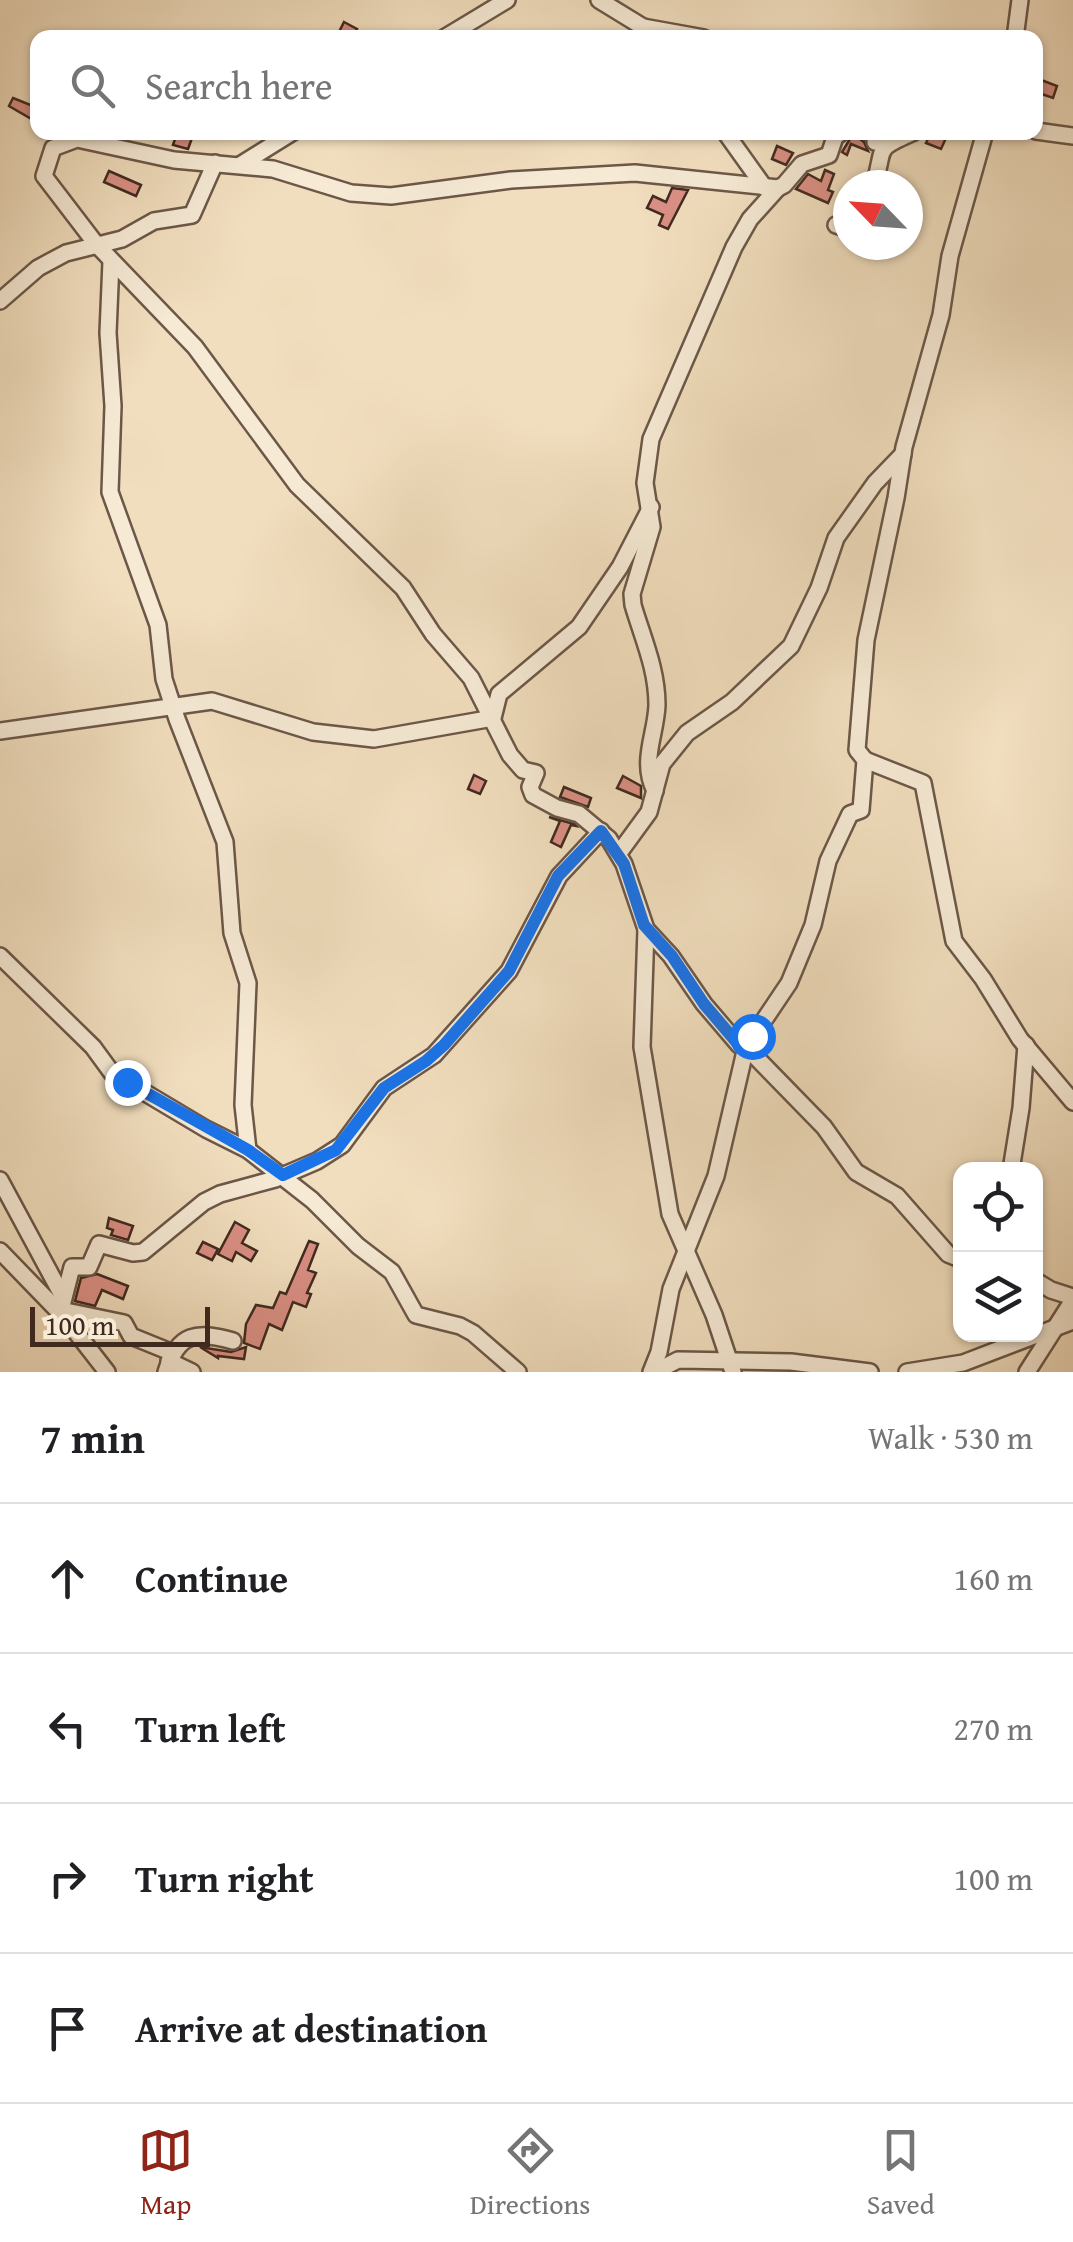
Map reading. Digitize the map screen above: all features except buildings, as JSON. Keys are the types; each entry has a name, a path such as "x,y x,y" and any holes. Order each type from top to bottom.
{"street":[{"path":"457,30 507,0"},
{"path":"599,0 645,30"},
{"path":"1016,30 1020,0"},
{"path":"1043,132 1073,136"},
{"path":"732,1366 670,1214 642,1047 646,929 619,853 601,831 579,814 557,808 534,795 530,787 536,772 523,770 510,754 471,678 433,634 402,588 297,485 195,347 96,244 45,180 44,170 53,148 76,140 174,160 273,169 367,196 547,176 635,173 771,188 784,185 802,164 830,155 833,140"},
{"path":"240,165 280,140"},
{"path":"732,140 771,188"},
{"path":"876,140 894,140"},
{"path":"983,140 950,256 941,315 903,454 866,640 857,750 864,760 923,783 954,940 1026,1045 1073,1102"},
{"path":"876,170 879,155 887,143"},
{"path":"0,301 38,268 66,253 122,239 154,221 192,215 216,163"},
{"path":"654,791 648,762 657,707 655,687 650,654 632,605 650,540 651,507 645,483 651,439 734,247 771,188"},
{"path":"111,261 110,492 158,625 164,679 172,706 225,842 232,932 248,982 243,1105 248,1150"},
{"path":"619,853 649,812 662,764 687,733 732,702 792,646 819,588 836,538 875,483 903,454"},
{"path":"493,718 499,694 580,628 620,567 651,507"},
{"path":"0,731 212,700 313,732 374,739 493,718"},
{"path":"653,1372 671,1290 716,1176 746,1048 789,983 813,925 832,850 850,814 861,810 864,760"},
{"path":"66,1311 72,1267 88,1267 101,1243 133,1254 144,1252 204,1202 283,1175 336,1150 384,1088 444,1045 509,971 558,876 601,831"},
{"path":"646,929 672,956 704,1004 739,1045 824,1127 856,1172 896,1196 953,1256"},
{"path":"0,956 83,1036 112,1073 248,1150 283,1175 358,1246 392,1272 416,1315 473,1333 518,1372"},
{"path":"1012,1162 1022,1108 1026,1045"},
{"path":"0,1180 66,1311 106,1372"},
{"path":"0,1251 66,1311 124,1323 130,1336 192,1372"},
{"path":"1027,1372 1073,1298 1043,1285"},
{"path":"907,1372 963,1364 1073,1321"},
{"path":"169,1362 197,1334 233,1341"},
{"path":"653,1372 678,1360 732,1366 791,1362 870,1372"}],"route":[{"path":"127,1082 248,1150 283,1175 317,1161 342,1145 384,1088 434,1055 509,971 558,876 601,831 618,850 646,929 672,956 704,1004 739,1045 746,1048 752,1036"}]}
